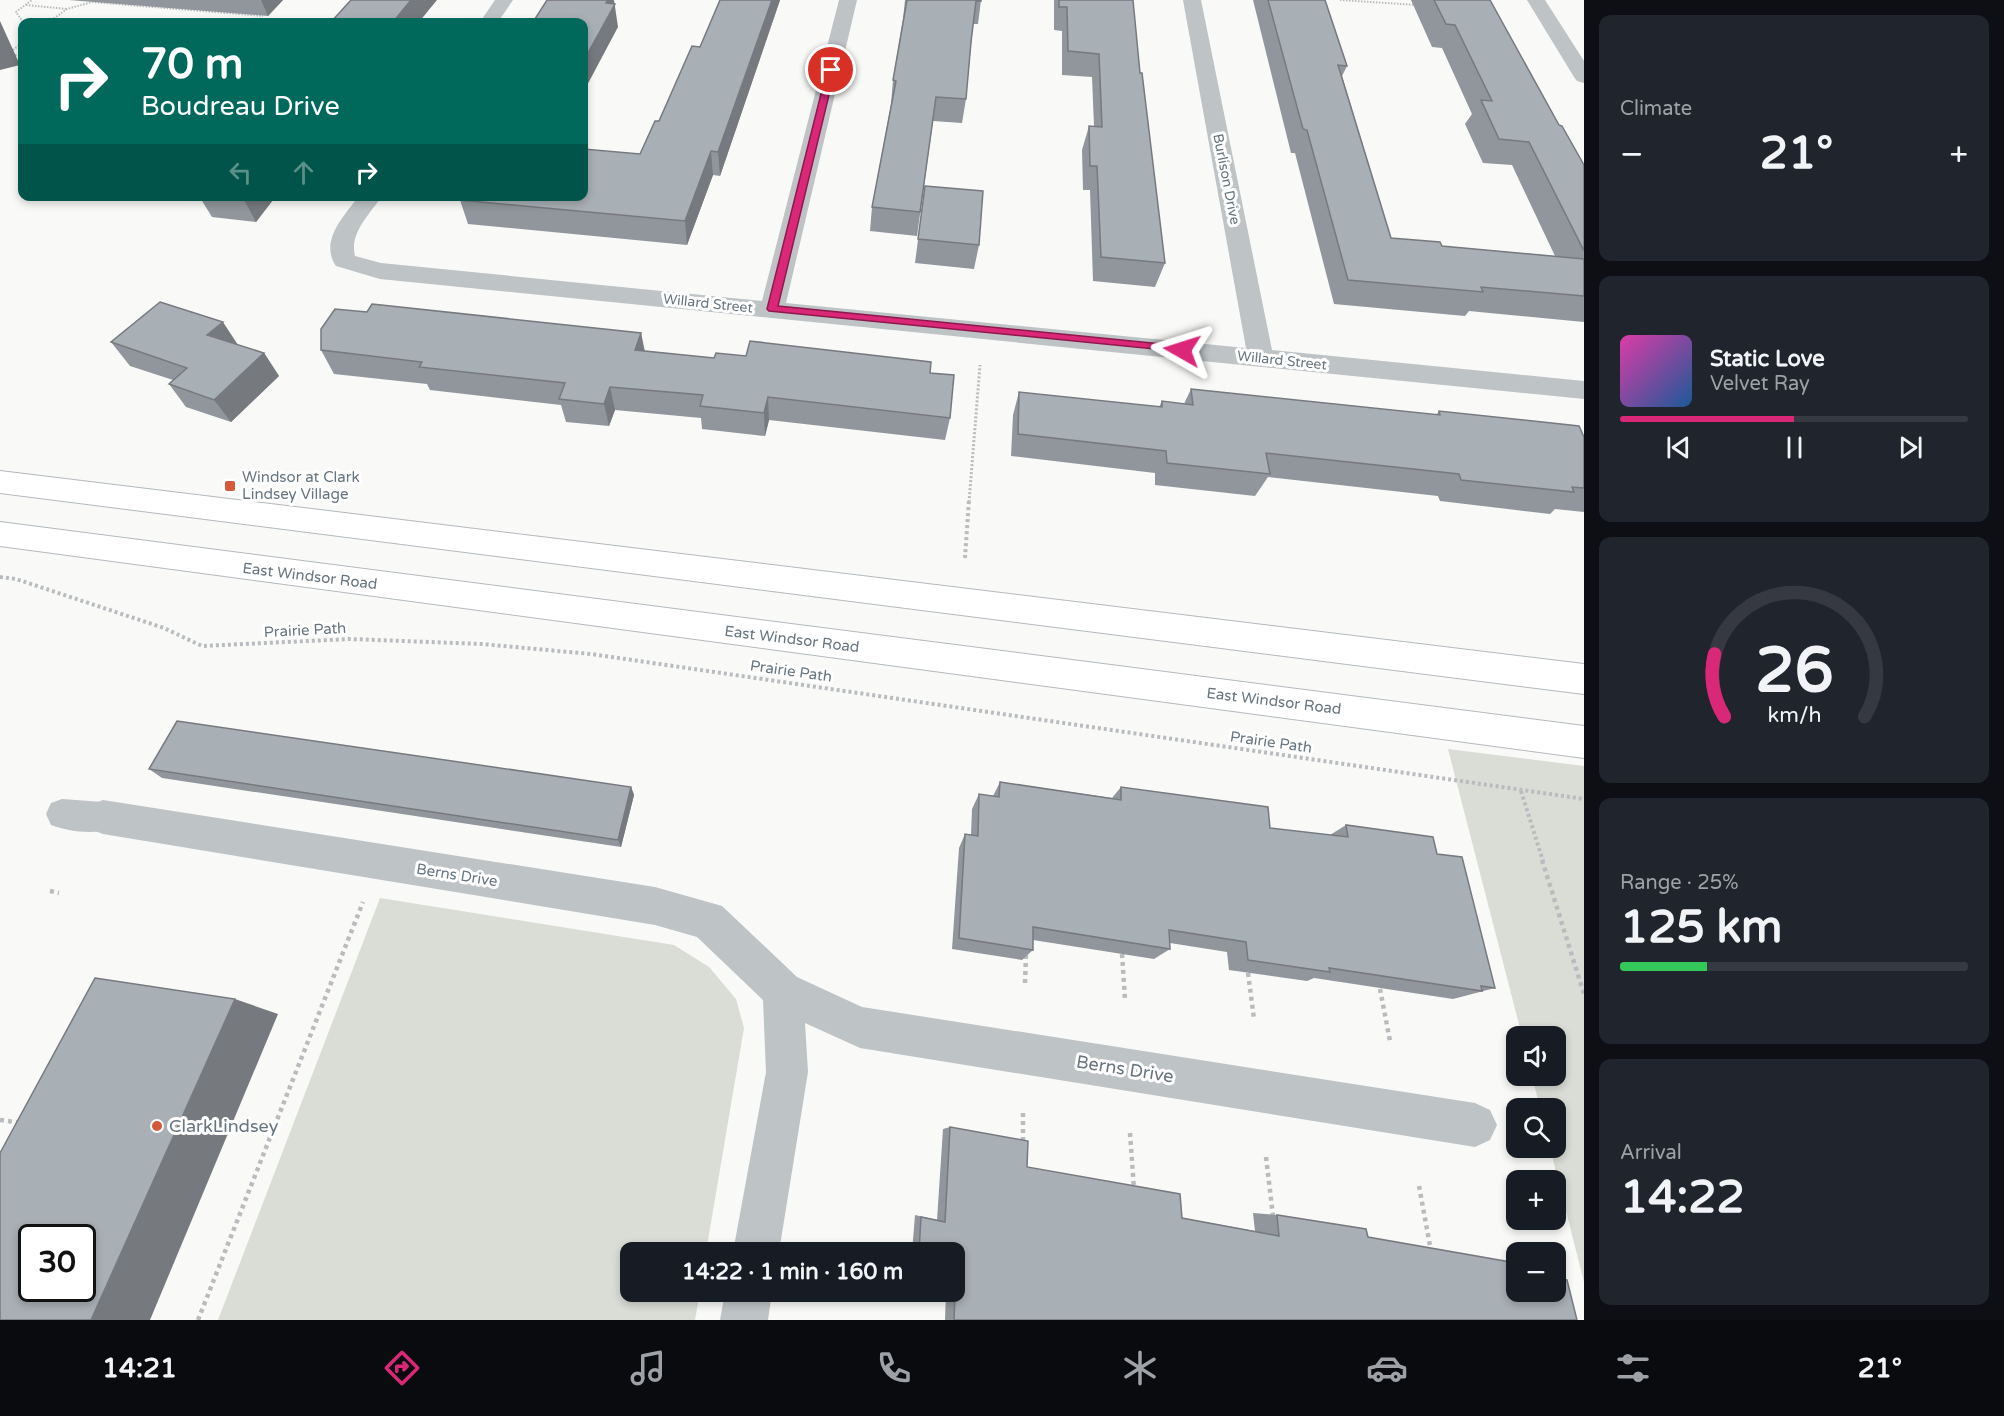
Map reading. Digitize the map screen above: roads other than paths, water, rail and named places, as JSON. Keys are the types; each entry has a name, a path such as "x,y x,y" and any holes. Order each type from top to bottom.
{"main road":[{"path":"14,484 1584,679"},
{"name":"East Windsor Road","path":"0,534 1584,742"}],"street":[{"path":"492,18 504,0"},
{"path":"772,309 848,0"},
{"name":"Burlison Drive","path":"1192,0 1261,358"},
{"path":"1536,0 1584,77"},
{"name":"Willard Street","path":"367,201 342,239 340,254 344,261 380,271 1584,390"},
{"name":"Berns Drive","path":"103,817 655,906 708,920 783,991 860,1027 1474,1125"},
{"path":"758,1242 787,1072 783,991"},
{"path":"744,1320 747,1302"}],"lane":[{"path":"62,814 103,817"}],"place":[{"name":"Windsor at Clark Lindsey Village","path":"230,486"},
{"name":"ClarkLindsey","path":"157,1126"}]}
